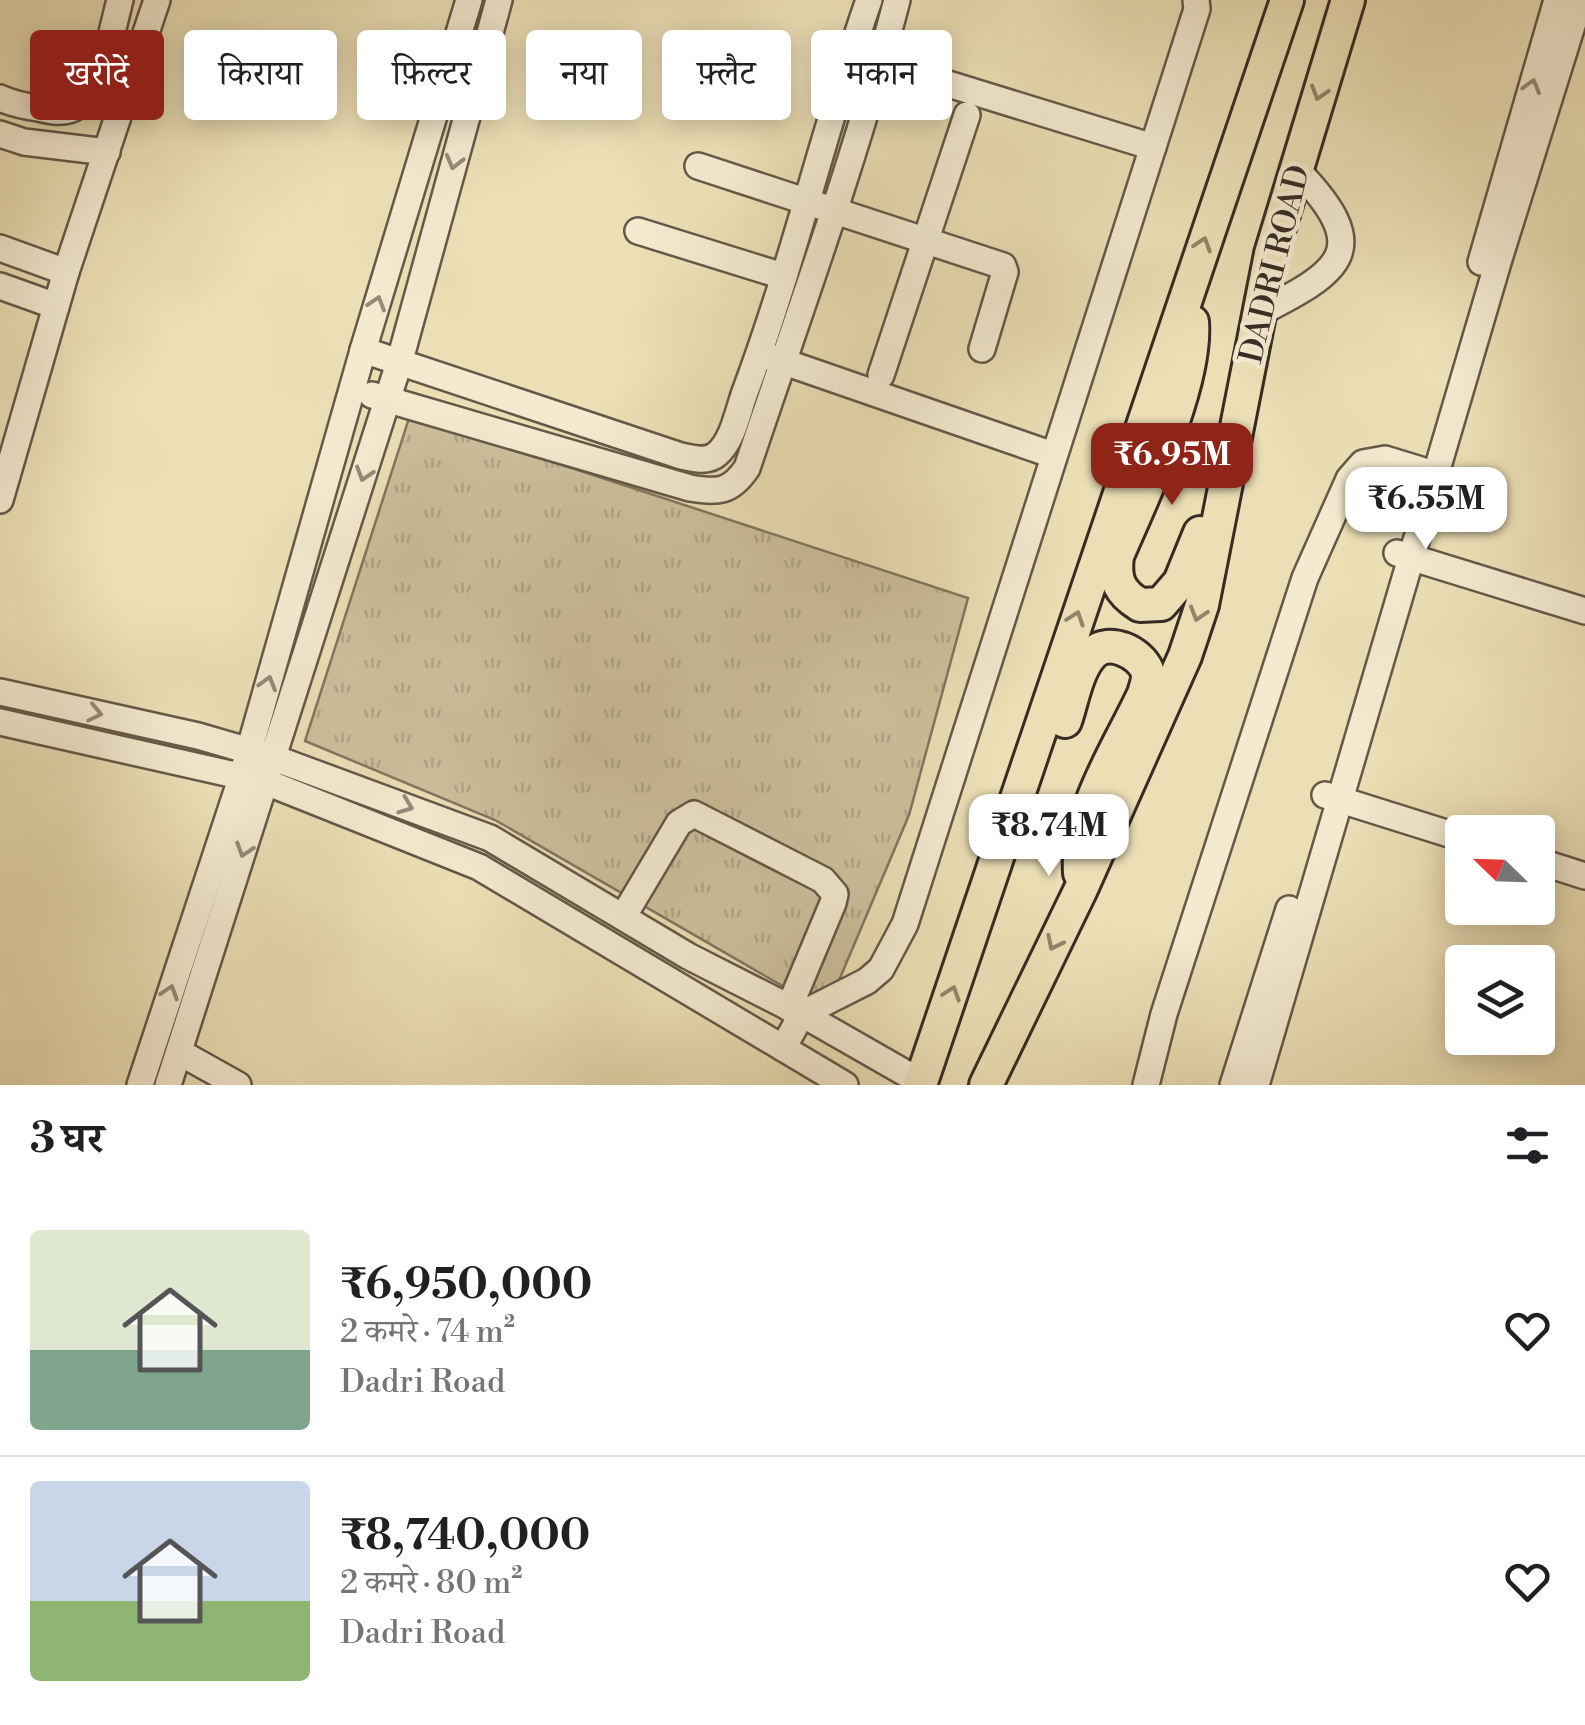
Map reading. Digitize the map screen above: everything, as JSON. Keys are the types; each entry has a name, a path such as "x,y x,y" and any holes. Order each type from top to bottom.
{"main road":[{"name":"DADRI ROAD","path":"921,1083 1287,0"},
{"name":"DADRI ROAD","path":"986,1085 1081,889 1185,656 1202,605 1238,436 1257,314 1348,0"},
{"path":"1189,289 1193,340 1184,377 1161,451 1117,556 1118,587 1128,598 1140,605 1161,604 1180,582 1238,436"},
{"path":"998,846 1032,808 1040,792 1083,668 1092,654 1116,646 1131,653 1146,668 1148,678 1085,818 1079,856 1081,889"}],"street":[{"path":"0,98 14,105 57,111 70,110 86,98 97,81 120,0"},
{"path":"0,500 66,272 157,0"},
{"path":"469,0 363,350 249,750 261,772 479,867 845,1085"},
{"path":"168,1085 261,772 400,360 499,0"},
{"path":"858,30 868,0"},
{"path":"888,30 896,0"},
{"path":"796,1011 867,980 881,969 896,944 1154,147 1196,0"},
{"path":"1404,556 1421,470 1556,0"},
{"path":"1234,1085 1331,798 1580,0"},
{"path":"952,85 1154,147"},
{"path":"881,375 967,116"},
{"path":"353,390 690,488 723,491 737,483 747,468 771,358 783,276 830,120"},
{"path":"363,350 681,456 713,458 721,451 771,358 833,211 862,120"},
{"path":"0,134 24,142 107,152"},
{"path":"698,166 1005,269 982,349"},
{"path":"1257,314 1312,286 1332,266 1342,245 1337,221 1325,199 1296,169"},
{"path":"638,231 783,276"},
{"path":"0,248 66,272"},
{"path":"0,286 56,306"},
{"path":"771,358 1053,456"},
{"path":"710,491 713,458"},
{"path":"1146,1085 1164,1014 1306,578 1349,480 1363,463 1384,459 1421,470"},
{"path":"1404,556 1585,610"},
{"path":"0,692 249,750"},
{"path":"0,722 261,772 490,838 688,956 796,1011 921,1083"},
{"path":"140,1085 261,772"},
{"path":"1331,798 1445,833"},
{"path":"1256,1085 1331,798"},
{"path":"623,917 679,824 694,814 823,880 835,894 834,903 783,1048"},
{"path":"1555,866 1585,876"},
{"path":"584,929 600,904"},
{"path":"179,1052 208,1077 238,1085"}],"green space":[{"path":"410,415 968,598 909,815 826,1011 495,820 305,741"}]}
